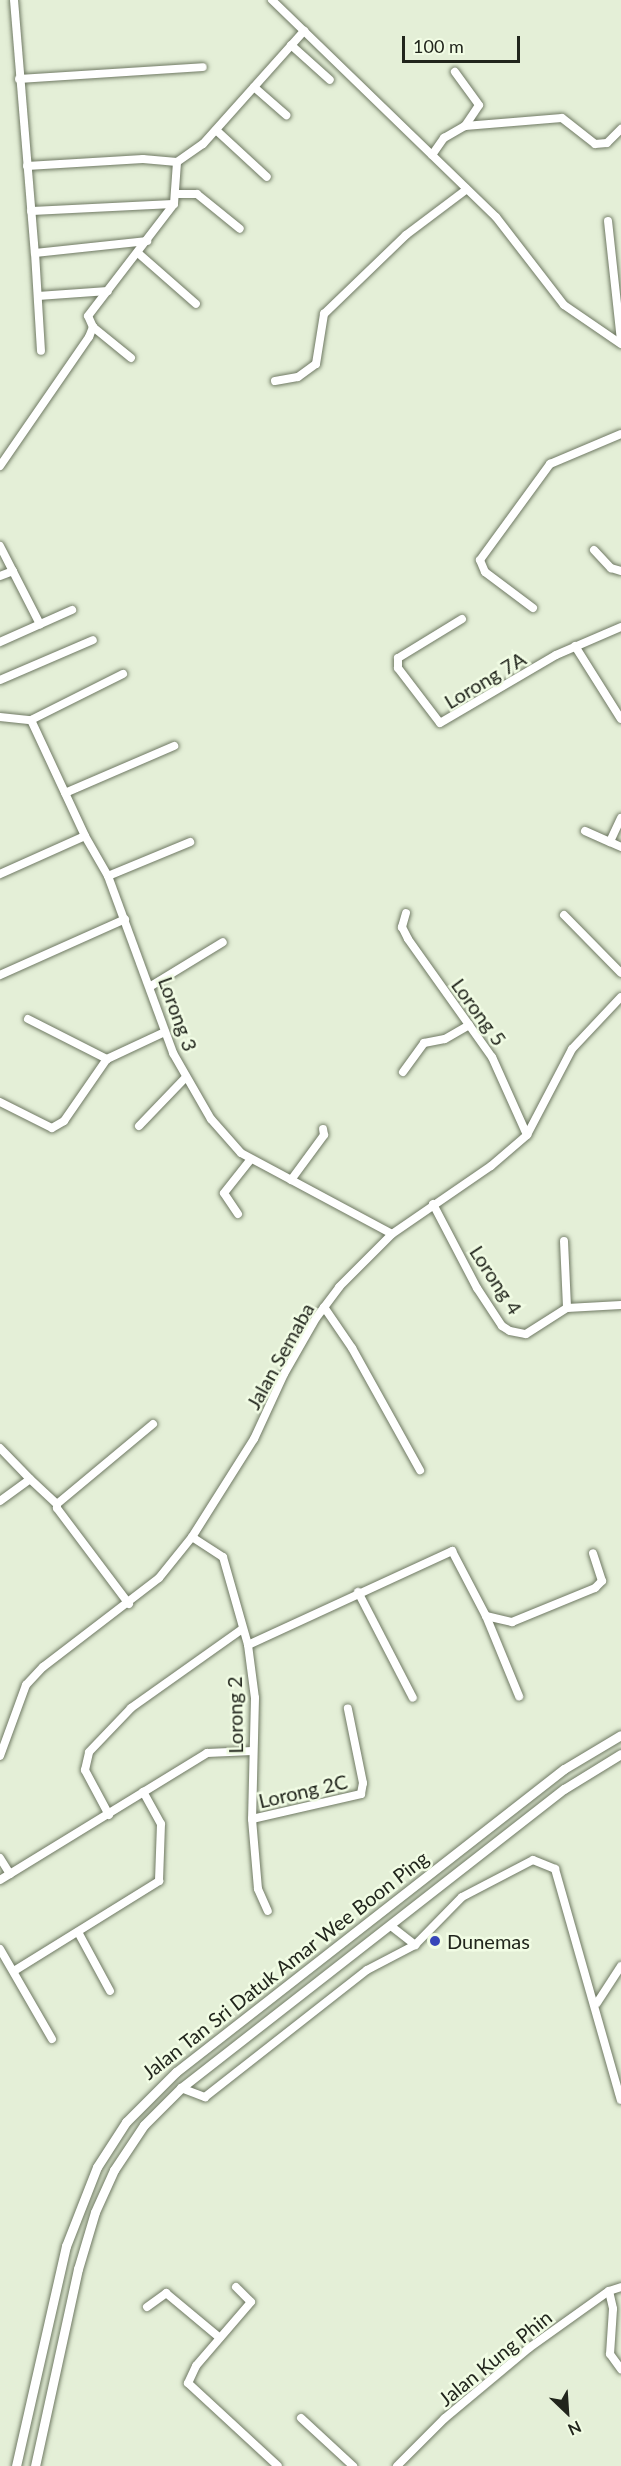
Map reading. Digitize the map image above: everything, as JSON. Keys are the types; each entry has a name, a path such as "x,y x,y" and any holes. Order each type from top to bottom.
{"main road":[{"name":"Jalan Tan Sri Datuk Amar Wee Boon Ping","path":"16,2466 72,2229 97,2167 126,2122 176,2072 564,1769 621,1735"},
{"name":"Jalan Tan Sri Datuk Amar Wee Boon Ping","path":"35,2466 78,2269 95,2212 114,2170 144,2126 182,2088 564,1790 621,1754"}],"street":[{"path":"14,0 41,351"},
{"path":"272,0 498,220 564,305 621,342"},
{"path":"27,166 143,159 177,162 203,144 304,31"},
{"path":"291,45 330,80"},
{"path":"19,79 203,67"},
{"path":"455,72 480,101 465,126"},
{"path":"254,87 286,115"},
{"path":"432,155 444,138 465,126 562,118 595,144 607,143 621,129"},
{"path":"216,130 267,177"},
{"path":"131,358 93,327 88,316 174,204 177,162"},
{"path":"274,381 298,377 316,364 324,314 406,235 467,189"},
{"path":"176,194 197,194 240,229"},
{"path":"31,211 174,204"},
{"path":"608,221 621,342"},
{"path":"35,253 147,241"},
{"path":"138,253 196,304"},
{"path":"38,296 108,291"},
{"path":"0,466 93,327"},
{"path":"533,608 485,572 480,560 550,464 621,434"},
{"path":"0,546 40,624"},
{"path":"594,550 611,568 621,571"},
{"path":"0,576 13,570"},
{"path":"0,642 72,610"},
{"name":"Lorong 7A","path":"462,620 398,658 398,668 440,723 575,646 621,627"},
{"path":"0,680 93,640"},
{"path":"575,646 621,719"},
{"path":"0,717 31,720 123,674"},
{"name":"Lorong 3","path":"31,720 85,836 108,876 151,986 165,1032 186,1077 230,1145 251,1159 392,1234"},
{"path":"65,793 174,746"},
{"path":"610,842 621,818"},
{"path":"585,831 621,847"},
{"path":"0,874 85,836"},
{"path":"108,876 190,842"},
{"name":"Lorong 5","path":"406,914 402,927 408,939 492,1057 527,1135"},
{"path":"564,915 621,973"},
{"path":"0,975 125,919"},
{"path":"151,986 223,942"},
{"name":"Jalan Semaba","path":"0,1756 26,1685 43,1667 129,1604 159,1578 192,1537 254,1440 284,1374 324,1307 392,1234 491,1166 527,1135 572,1049 621,997"},
{"path":"28,1018 107,1059"},
{"path":"403,1072 424,1043 445,1039 469,1025"},
{"path":"0,1102 52,1128 64,1121 107,1059 165,1032"},
{"path":"139,1126 186,1077"},
{"path":"291,1180 324,1135 323,1129"},
{"path":"238,1215 224,1193 251,1159"},
{"name":"Lorong 4","path":"433,1204 477,1288 502,1326 526,1334 567,1308 621,1305"},
{"path":"564,1241 567,1308"},
{"path":"324,1307 352,1348 420,1470"},
{"path":"57,1504 153,1424"},
{"path":"0,1448 57,1504 57,1508 129,1604"},
{"path":"0,1501 30,1479"},
{"name":"Lorong 2","path":"192,1537 223,1557 248,1645 255,1698 252,1819 258,1889 268,1911"},
{"path":"248,1645 358,1592 452,1551 486,1616 519,1696"},
{"path":"486,1616 512,1622 595,1588 602,1581 593,1553"},
{"path":"358,1592 413,1698"},
{"path":"109,1815 85,1770 89,1752 131,1708 242,1629"},
{"name":"Lorong 2C","path":"252,1819 361,1794 363,1783 348,1709"},
{"path":"0,1880 109,1815 207,1752 252,1751"},
{"path":"14,1971 159,1881 161,1824 143,1792"},
{"path":"0,1858 10,1874"},
{"path":"182,2088 205,2097 367,1970 415,1945 462,1897 525,1861 544,1862 555,1869 596,2005 621,2100"},
{"path":"391,1926 415,1945"},
{"path":"78,1932 110,1991"},
{"path":"0,1949 52,2039"},
{"path":"596,2005 600,1993 621,1966"},
{"path":"236,2287 250,2302 196,2366 188,2383 278,2466"},
{"name":"Jalan Kung Phin","path":"397,2466 507,2366 609,2291 621,2287"},
{"path":"609,2291 613,2309 610,2354 621,2369"},
{"path":"147,2307 166,2293 220,2338"},
{"path":"301,2418 353,2466"}],"place":[{"name":"Dunemas","path":"435,1941"}]}
